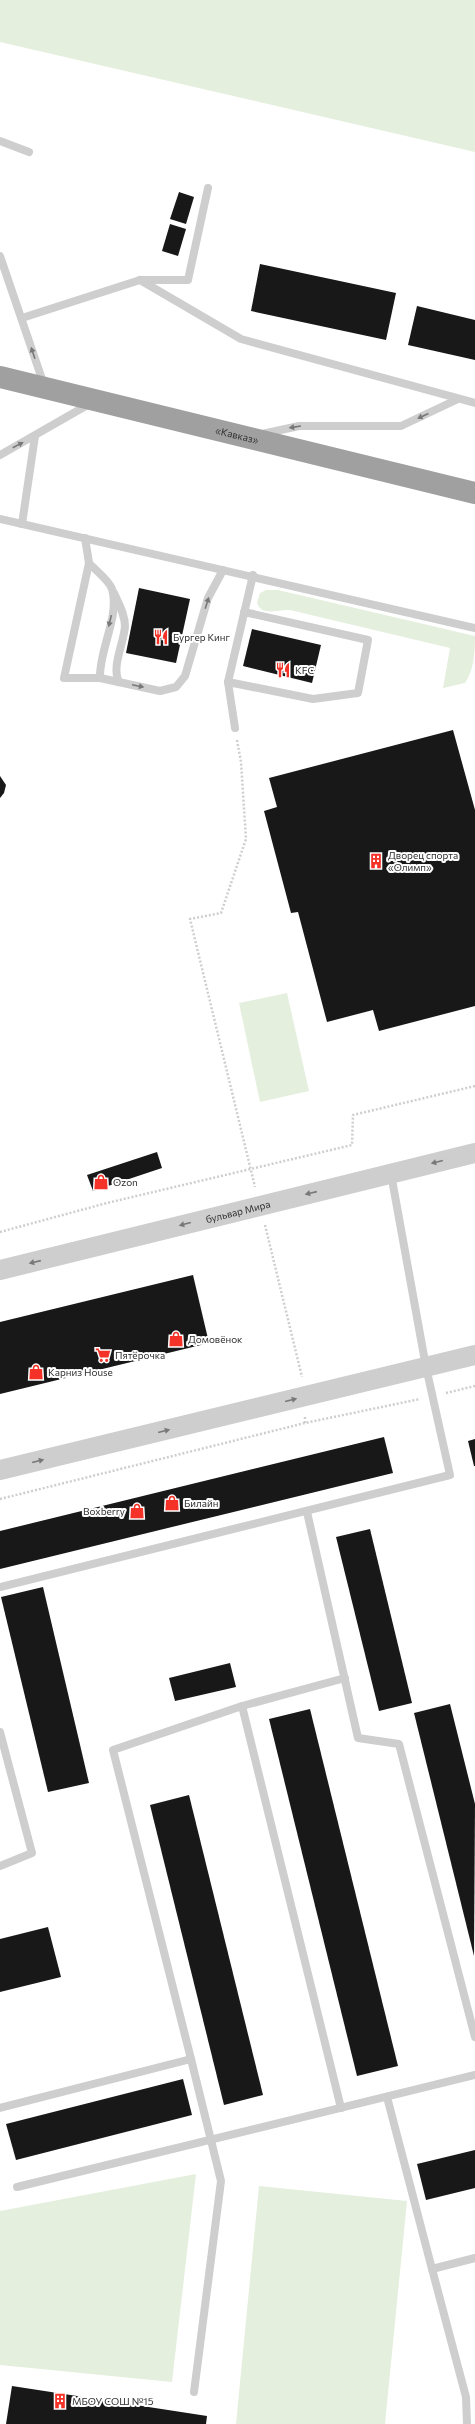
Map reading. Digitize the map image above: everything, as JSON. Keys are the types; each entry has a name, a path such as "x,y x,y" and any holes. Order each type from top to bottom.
{"highway":[{"name":"«Кавказ»","path":"0,377 250,436 475,492"}],"street":[{"name":"бульвар Мира","path":"0,1270 71,1254 260,1204 475,1153"},
{"path":"0,1470 475,1355"}],"lane":[{"path":"0,141 29,152"},
{"path":"22,318 140,280 188,280 208,188"},
{"path":"0,256 45,387"},
{"path":"0,280 9,283"},
{"path":"140,280 241,339 475,403"},
{"path":"0,455 97,399"},
{"path":"250,436 300,426 401,426 458,399"},
{"path":"22,524 35,436"},
{"path":"0,519 223,570 253,575 475,628"},
{"path":"85,538 89,563 64,678 100,678 160,691 176,688 185,676 208,598 223,570"},
{"path":"89,563 112,587 122,609 125,625 116,673 119,682"},
{"path":"235,728 228,682 253,575"},
{"path":"100,678 99,666 114,605 112,587"},
{"path":"228,682 313,699 358,693 368,640 244,612"},
{"path":"0,1587 307,1512 450,1475 434,1396 426,1367 391,1174"},
{"path":"307,1512 358,1738 399,1744 475,2037"},
{"path":"194,2392 222,2181 112,1750 242,1706 345,1678"},
{"path":"242,1706 341,2108"},
{"path":"0,1732 32,1853 0,1866"},
{"path":"0,2108 190,2059"},
{"path":"17,2187 475,2075"},
{"path":"387,2097 466,2398 466,2424"},
{"path":"432,2269 475,2258"}],"path":[{"path":"235,728 241,762 246,839 221,912 190,919 306,1396 305,1423"},
{"path":"0,1232 106,1202 352,1145 353,1115 475,1086"},
{"path":"0,1499 305,1423 475,1386"}],"green space":[{"path":"0,0 475,0 475,152 0,42"},
{"path":"266,590 278,590 475,636 472,667 468,678 465,683 443,688 450,648 290,610 266,611 259,607 257,603 260,593"},
{"path":"287,993 309,1091 260,1102 239,1003"},
{"path":"196,2174 172,2382 0,2365 0,2211"},
{"path":"259,2186 407,2201 385,2424 236,2424"}],"building":[{"path":"179,192 194,197 186,224 170,219"},
{"path":"170,224 186,229 178,256 162,251"},
{"path":"260,264 396,293 386,340 251,311"},
{"path":"417,306 475,320 475,360 408,345"},
{"path":"139,588 190,599 176,663 126,653"},
{"path":"252,629 321,645 312,683 243,666"},
{"name":"Дворец спорта «Олимп»","path":"453,730 475,810 475,1006 379,1031 373,1010 327,1022 298,912 291,913 264,811 277,807 269,778"},
{"path":"0,776 6,785 4,793 0,798"},
{"path":"157,1152 162,1168 93,1191 87,1175"},
{"path":"193,1275 209,1343 0,1394 0,1322"},
{"path":"384,1437 393,1473 0,1569 0,1531"},
{"path":"475,1439 475,1466 474,1466 468,1441"},
{"path":"370,1529 412,1703 379,1711 336,1537"},
{"path":"43,1587 89,1783 48,1792 1,1597"},
{"path":"230,1663 236,1687 175,1701 169,1678"},
{"path":"450,1704 475,1804 474,1956 414,1713"},
{"path":"310,1709 398,2066 357,2076 269,1719"},
{"path":"189,1795 263,2095 224,2105 150,1805"},
{"path":"48,1927 61,1977 0,1992 0,1939"},
{"path":"183,2079 192,2115 16,2160 6,2124"},
{"path":"475,2150 475,2188 426,2200 417,2164"},
{"name":"МБОУ СОШ №15","path":"12,2386 207,2416 206,2424 6,2424"}],"place":[{"name":"Бургер Кинг","path":"161,637"},
{"name":"KFC","path":"283,670"},
{"name":"Дворец спорта «Олимп»","path":"376,861"},
{"name":"Ozon","path":"101,1182"},
{"name":"Домовёнок","path":"176,1339"},
{"name":"Пятёрочка","path":"103,1355"},
{"name":"Карниз House","path":"36,1372"},
{"name":"Билайн","path":"172,1503"},
{"name":"Boxberry","path":"137,1511"},
{"name":"МБОУ СОШ №15","path":"60,2401"}]}
